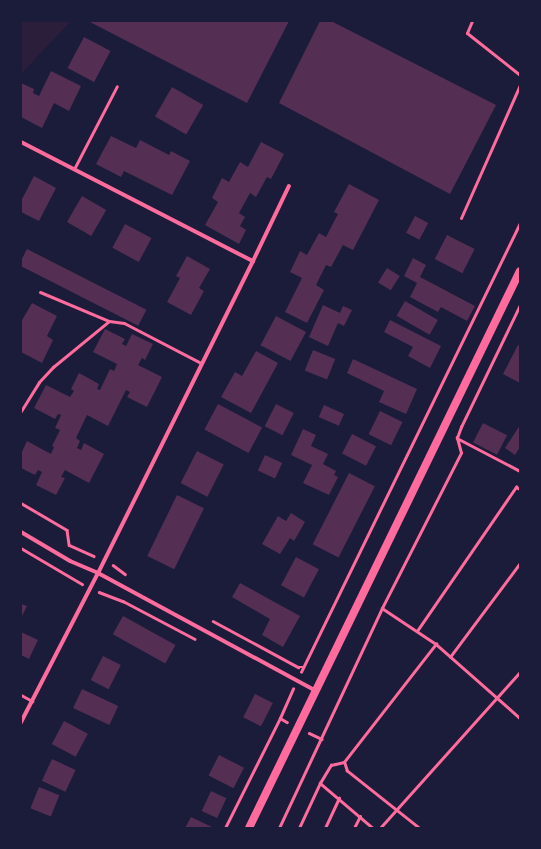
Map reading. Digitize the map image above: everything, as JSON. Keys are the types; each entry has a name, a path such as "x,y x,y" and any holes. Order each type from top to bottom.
{"main road":[{"path":"248,828 520,271"}],"street":[{"path":"21,142 253,261"},
{"path":"21,722 104,561 289,186"},
{"path":"21,532 70,561 98,573 316,691"}],"lane":[{"path":"472,21 466,33 520,76"},
{"path":"461,218 520,85"},
{"path":"74,168 117,86"},
{"path":"40,292 109,321 124,323 201,364"},
{"path":"21,411 39,382 53,367 109,321"},
{"path":"21,695 32,701"}],"path":[{"path":"225,828 280,718 520,223"},
{"path":"279,828 322,739 382,608 461,453 457,438 520,305"},
{"path":"457,438 520,471"},
{"path":"416,630 516,487 520,489"},
{"path":"21,503 67,530 69,545 104,561 125,574"},
{"path":"21,548 90,588 123,601 198,641"},
{"path":"450,657 520,563"},
{"path":"382,608 436,644 520,718"},
{"path":"299,828 320,783 330,766 344,762 436,644"},
{"path":"380,828 395,808 520,672"},
{"path":"286,689 291,693"},
{"path":"280,718 322,739"},
{"path":"344,762 347,771 419,828"},
{"path":"320,783 340,798 373,828"},
{"path":"325,828 340,798"},
{"path":"354,828 360,816"}],"shaded area":[{"path":"21,21 70,22 21,74"}],"building":[{"path":"88,21 289,21 247,103"},
{"path":"320,21 331,21 496,105 450,194 279,103"},
{"path":"84,37 110,51 94,82 68,68"},
{"path":"51,71 81,86 69,111 54,103 42,128 21,117 21,83 34,89 33,93 39,96"},
{"path":"172,87 203,105 186,134 155,116"},
{"path":"111,136 136,148 140,140 169,155 171,151 190,161 172,195 124,171 121,177 96,164"},
{"path":"261,142 284,154 271,179 267,177 256,197 250,193 239,213 245,217 240,226 246,230 239,244 205,225 218,202 212,198 222,178 229,182 240,162 248,167"},
{"path":"34,176 56,188 39,221 21,212 21,201"},
{"path":"349,184 379,200 353,250 343,245 331,267 326,265 316,285 324,290 307,323 285,312 302,278 290,272 300,251 307,255 319,233 326,237 338,214 334,212"},
{"path":"82,196 106,210 91,236 67,222"},
{"path":"415,216 428,223 419,240 406,233"},
{"path":"125,224 151,238 139,262 112,248"},
{"path":"447,235 475,249 462,273 435,259"},
{"path":"27,249 146,310 138,326 21,266 21,261"},
{"path":"187,256 210,269 199,288 204,291 191,315 167,302 180,278 176,276"},
{"path":"413,258 426,265 420,277 475,306 467,321 441,307 438,312 410,297 417,283 404,276"},
{"path":"387,268 400,276 391,290 378,282"},
{"path":"405,301 438,320 429,335 396,316"},
{"path":"32,303 57,316 47,336 53,340 42,363 21,352 21,322"},
{"path":"323,305 340,313 343,306 352,310 344,326 338,323 328,346 309,337"},
{"path":"276,316 306,332 291,361 261,345"},
{"path":"390,320 441,346 430,368 408,356 413,347 384,332"},
{"path":"105,329 125,339 122,344 126,346 132,334 153,344 145,360 142,358 138,365 162,377 147,407 127,397 130,392 126,390 108,426 87,415 76,438 80,441 77,448 81,450 84,443 104,454 89,483 65,470 61,477 65,478 56,495 36,485 42,472 38,470 35,475 21,468 21,454 27,441 51,454 54,447 52,446 60,430 55,428 61,415 58,414 55,419 34,408 46,385 70,397 74,391 71,389 79,373 99,384 97,389 100,390 110,369 114,371 117,364 93,352"},
{"path":"518,345 520,346 520,383 503,374"},
{"path":"313,350 335,359 327,379 305,370"},
{"path":"256,351 278,363 251,413 221,397 235,372 242,376"},
{"path":"353,359 417,389 406,414 379,402 384,391 347,373"},
{"path":"218,404 262,427 249,453 204,430"},
{"path":"276,404 294,413 282,435 265,426"},
{"path":"324,405 344,414 339,426 319,417"},
{"path":"380,411 402,422 391,445 369,434"},
{"path":"483,423 507,435 497,455 473,443"},
{"path":"520,425 520,447 515,455 505,448"},
{"path":"303,429 316,435 311,446 328,454 323,464 336,471 334,475 338,477 329,495 303,483 312,465 291,455"},
{"path":"352,434 376,446 366,466 342,454"},
{"path":"197,451 224,465 207,497 181,483"},
{"path":"265,455 282,463 275,478 258,470"},
{"path":"349,473 375,486 339,557 313,544"},
{"path":"177,495 204,508 174,569 147,556"},
{"path":"291,513 305,522 294,541 290,538 280,554 262,544 278,516 286,521"},
{"path":"296,557 319,569 304,597 281,585"},
{"path":"240,583 300,616 283,647 262,635 270,619 232,597"},
{"path":"21,604 27,606 21,618"},
{"path":"123,616 175,645 165,663 113,634"},
{"path":"21,632 38,640 29,659 21,655"},
{"path":"103,656 121,665 109,689 91,680"},
{"path":"82,689 118,706 109,725 73,708"},
{"path":"255,694 273,703 261,726 243,717"},
{"path":"64,721 88,734 76,757 52,744"},
{"path":"219,755 244,768 234,788 209,775"},
{"path":"52,759 76,770 65,792 42,781"},
{"path":"39,787 59,795 51,817 30,808"},
{"path":"211,791 226,798 217,818 202,811"},
{"path":"191,817 212,827 185,828"}]}
